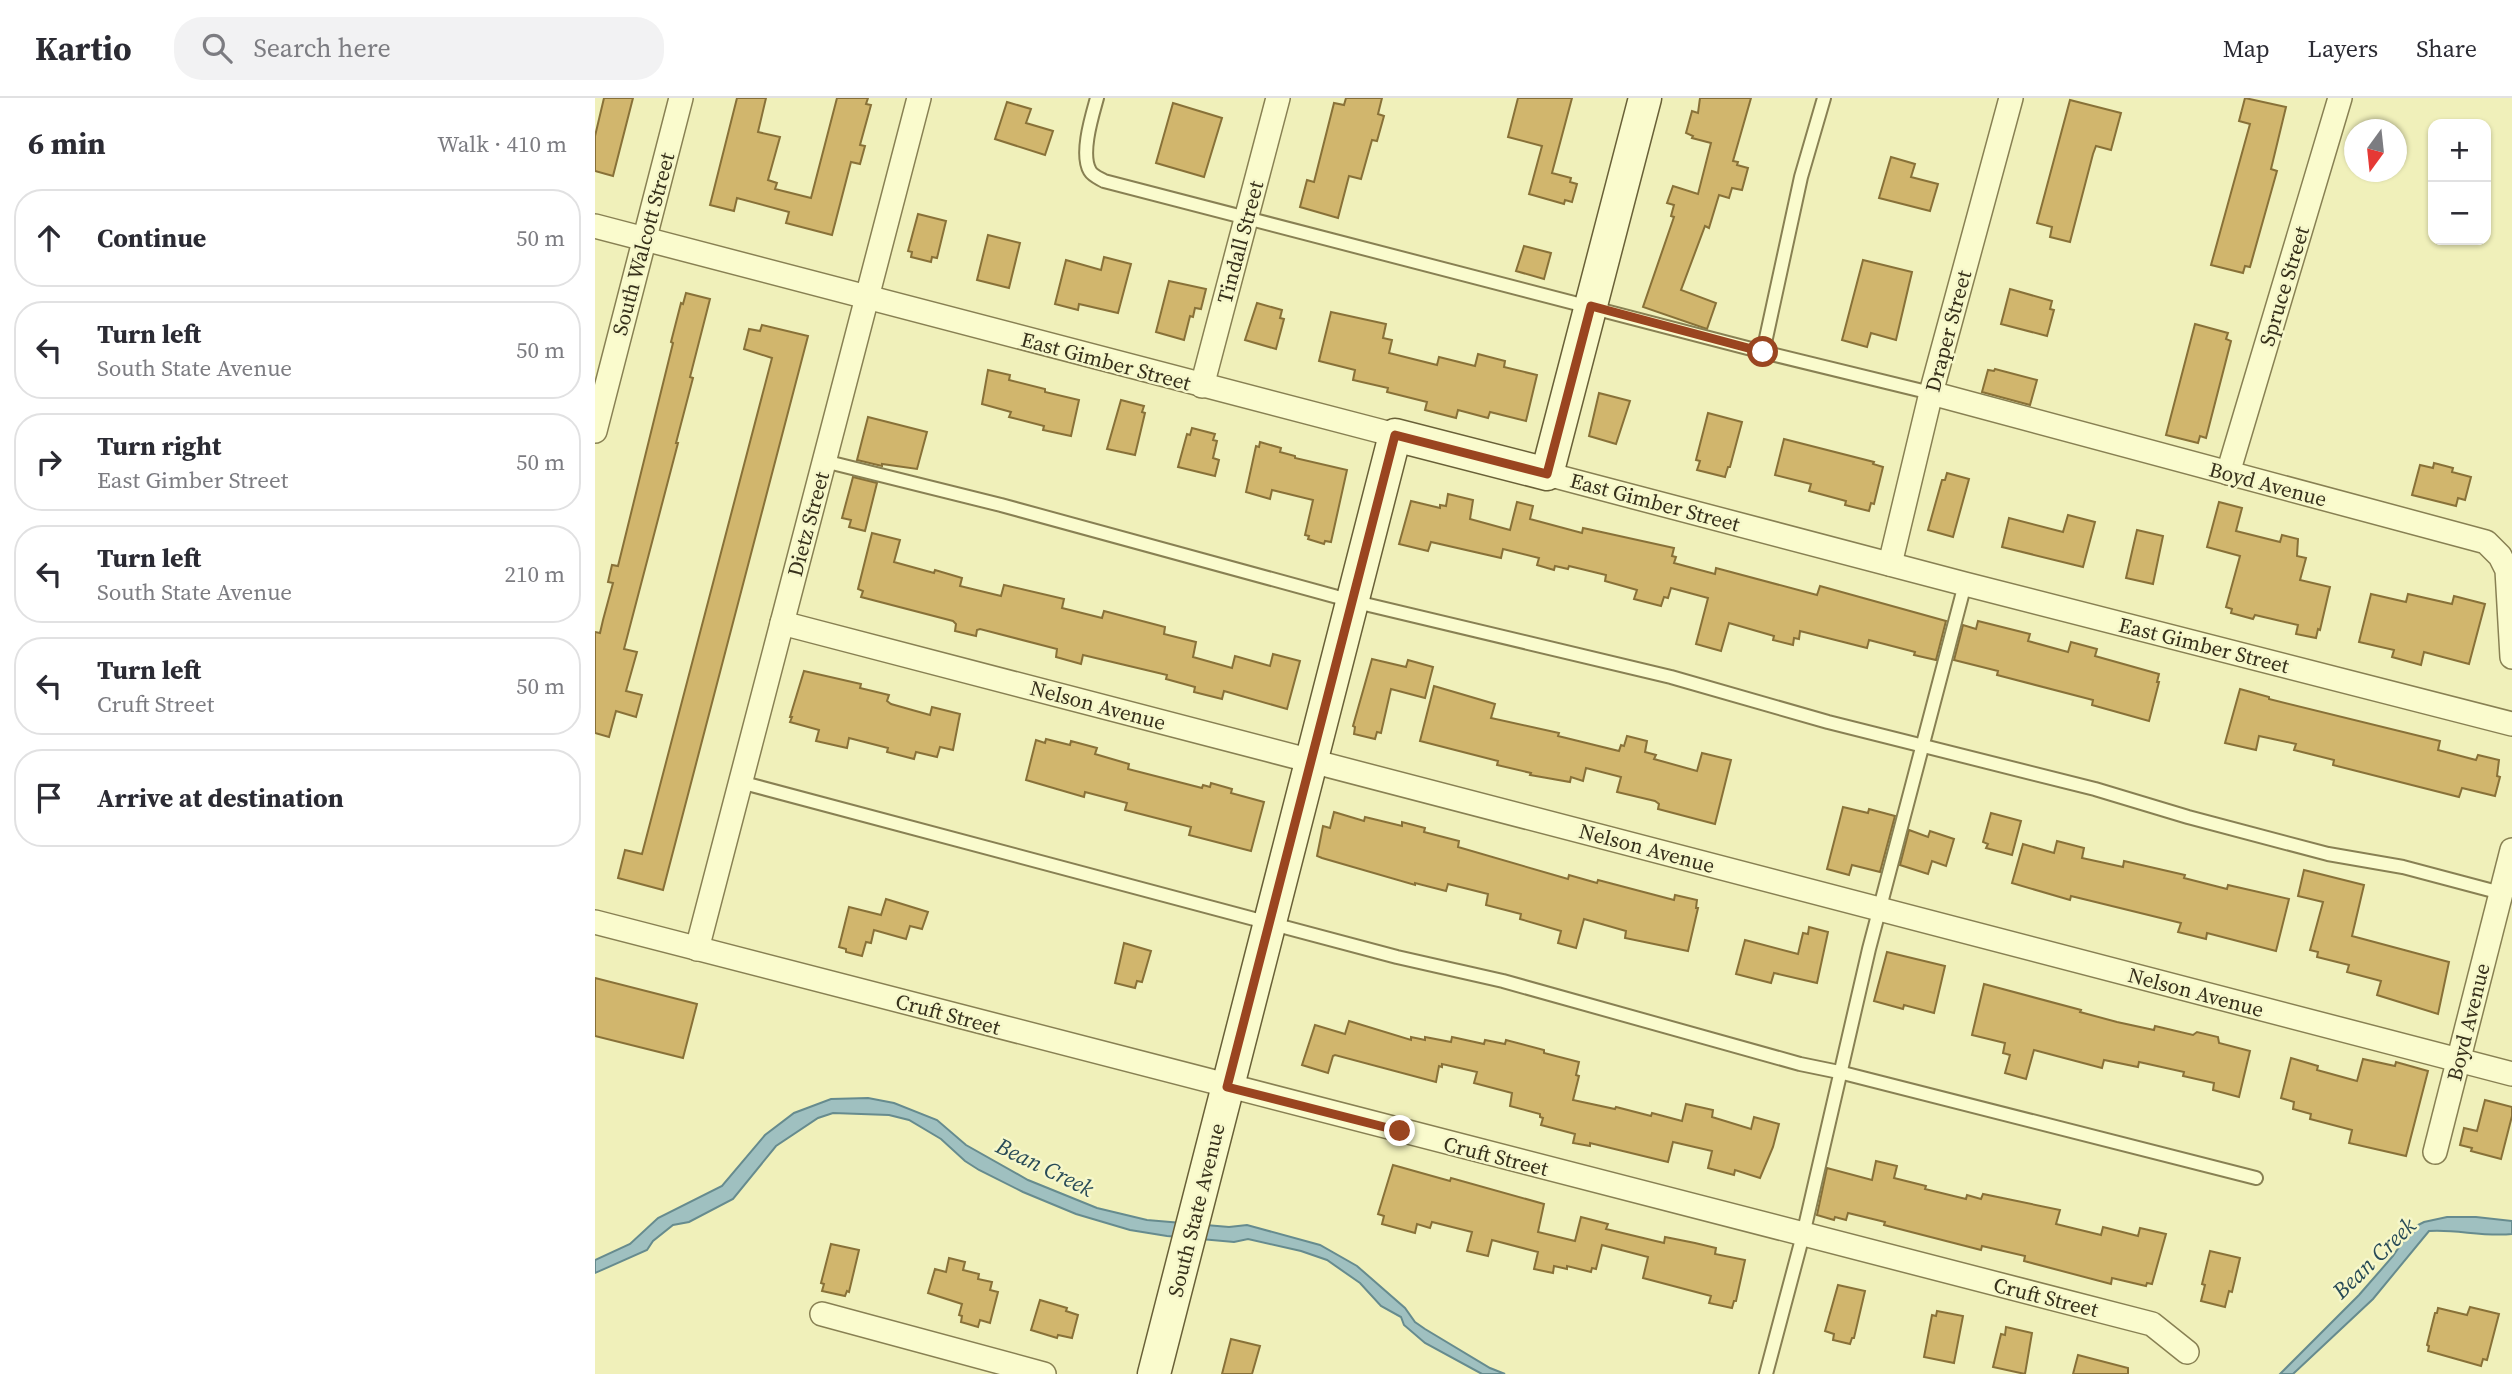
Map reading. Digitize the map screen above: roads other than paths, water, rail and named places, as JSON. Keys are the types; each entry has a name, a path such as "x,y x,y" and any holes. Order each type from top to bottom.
{"street":[{"name":"South Walcott Street","path":"595,431 681,98"},
{"name":"Dietz Street","path":"697,949 919,98"},
{"name":"Tindall Street","path":"1202,386 1278,98"},
{"path":"1547,474 1646,98"},
{"name":"Draper Street","path":"1890,564 1931,393 2011,98"},
{"name":"Spruce Street","path":"2228,473 2340,98"},
{"name":"East Gimber Street","path":"595,226 1202,386 2512,724"},
{"name":"Boyd Avenue","path":"1931,393 2486,542 2500,556 2507,570 2512,657"},
{"name":"South State Avenue","path":"1154,1374 1395,435"},
{"name":"Nelson Avenue","path":"782,623 2512,1074"},
{"name":"Boyd Avenue","path":"2435,1153 2512,850"},
{"name":"Cruft Street","path":"595,922 2152,1324 2187,1352"},
{"path":"822,1314 1044,1374"}],"lane":[{"path":"1097,98 1090,127 1088,169 1104,181 1931,393"},
{"path":"1763,352 1794,203 1824,98"},
{"path":"824,461 1001,505 1352,601 1671,677 1922,747 2095,789 2188,817 2328,853 2403,867 2501,893"},
{"path":"1766,1374 1803,1235 1839,1072 1965,584"},
{"path":"740,782 1397,957 1503,981 1800,1064 2256,1178"}],"water":[{"name":"Bean Creek","path":"868,1098 894,1103 937,1120 966,1145 1028,1180 1097,1208 1147,1220 1229,1227 1247,1225 1320,1245 1357,1266 1425,1329 1490,1368 1505,1374 1482,1374 1425,1343 1404,1325 1401,1317 1381,1306 1360,1283 1327,1260 1248,1239 1234,1242 1167,1236 1130,1230 1076,1214 979,1170 941,1139 909,1120 889,1115 833,1113 818,1118 776,1146 733,1199 689,1222 673,1225 653,1241 647,1250 595,1273 595,1260 630,1244 658,1218 722,1186 765,1135 794,1113 831,1099"},
{"name":"Bean Creek","path":"2447,1217 2512,1221 2512,1234 2429,1231 2373,1299 2293,1374 2280,1374 2359,1295 2393,1256 2412,1228 2424,1222"}]}
